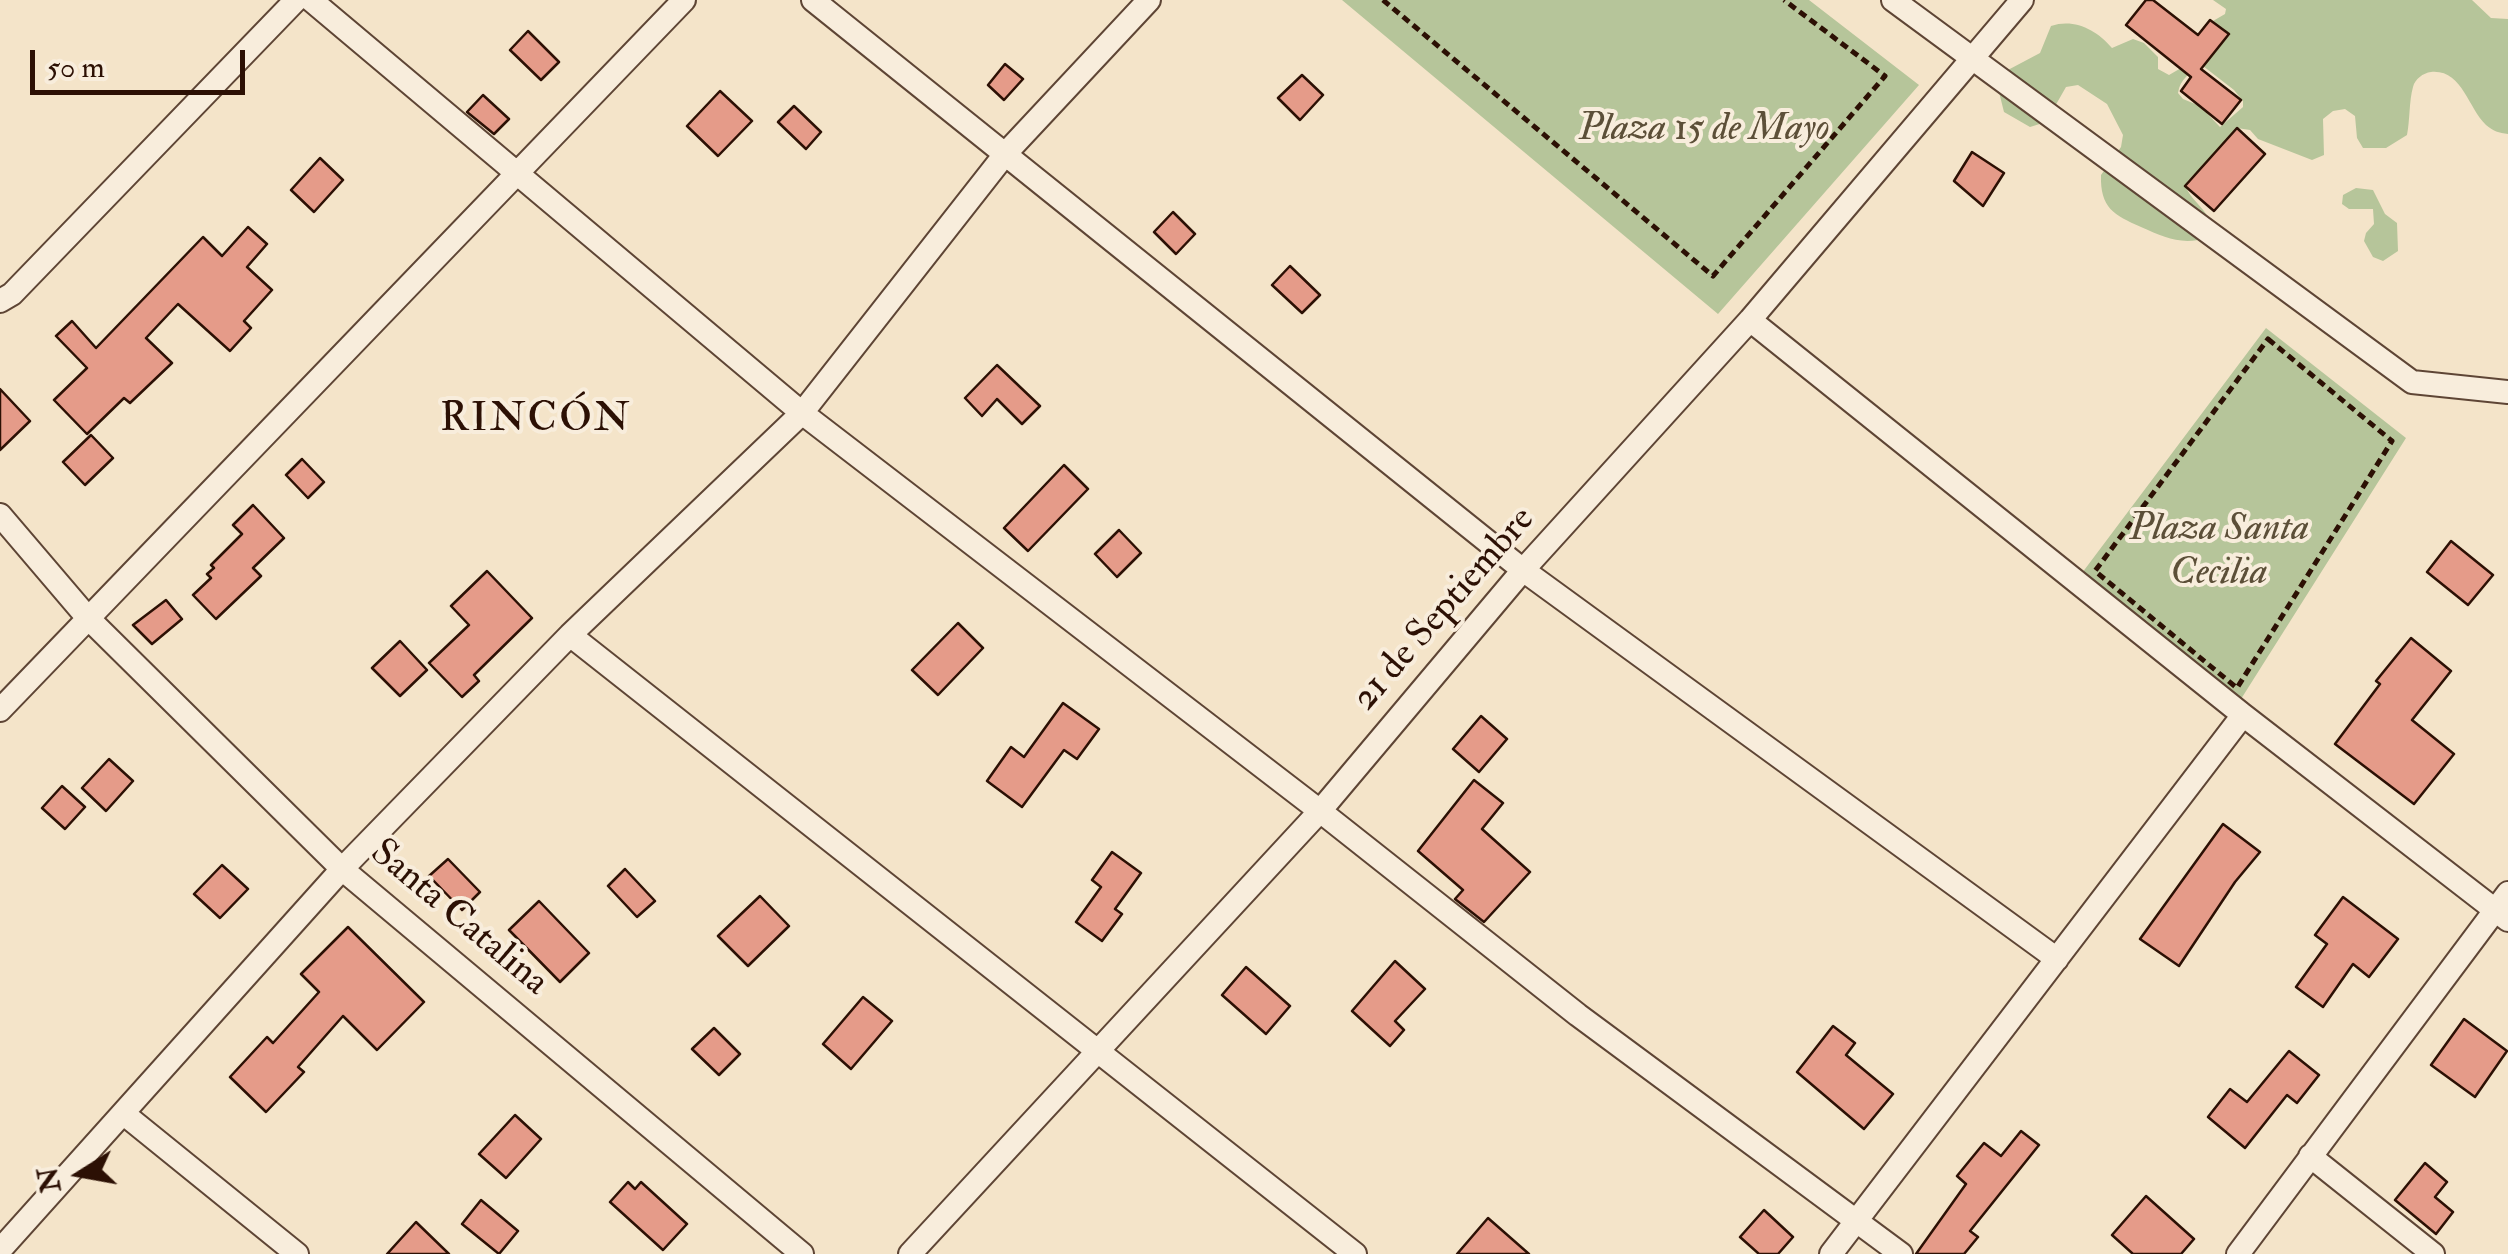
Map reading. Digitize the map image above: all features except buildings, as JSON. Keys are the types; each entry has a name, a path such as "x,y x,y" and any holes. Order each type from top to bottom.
{"street":[{"path":"0,301 12,294 296,0"},
{"path":"311,0 802,413 1578,1014 1901,1254"},
{"path":"0,710 684,0"},
{"path":"814,0 1523,570 2057,959"},
{"path":"0,1250 342,869 570,635 802,413 1006,153 1150,0"},
{"path":"1893,0 2412,382 2508,392"},
{"name":"21 de Septiembre","path":"910,1254 1320,811 1523,570 1750,320 2022,0"},
{"path":"1750,320 2244,715 2503,908 2238,1254"},
{"name":"Santa Catalina","path":"0,515 87,617 342,869 802,1254"},
{"path":"570,635 1355,1254"},
{"path":"1831,1254 2244,715"},
{"path":"124,1114 297,1254"},
{"path":"2310,1156 2433,1254"}],"path":[{"path":"1383,0 1714,276 1885,76 1784,0"},
{"path":"2268,339 2392,441 2237,688 2095,572 2268,339"}],"green space":[{"name":"Plaza 15 de Mayo","path":"1342,0 1809,0 1919,85 1718,314"},
{"path":"2213,0 2472,0 2491,18 2508,19 2508,134 2486,125 2450,77 2431,72 2414,84 2407,135 2386,148 2363,148 2357,138 2355,116 2345,109 2333,111 2323,119 2324,155 2312,160 2258,139 2250,130 2237,128 2218,157 2185,185 2210,221 2210,237 2182,241 2131,223 2106,203 2101,175 2121,147 2123,135 2107,104 2078,85 2066,87 2046,122 2030,127 2004,112 1997,84 2006,71 2040,53 2051,26 2084,27 2112,48 2133,39 2144,43 2158,57 2158,69 2169,75 2207,53 2213,54 2230,35 2213,21 2226,9","holes":["2203,66 2234,90 2243,107 2220,127 2200,106 2178,93 2186,76"]},
{"path":"2356,188 2373,190 2385,214 2397,223 2398,251 2383,261 2373,257 2364,241 2374,224 2373,209 2349,209 2342,204 2343,195"},
{"name":"Plaza Santa Cecilia","path":"2266,328 2406,438 2241,699 2082,573"}],"district":[{"name":"RINCÓN","path":"536,421"}]}
